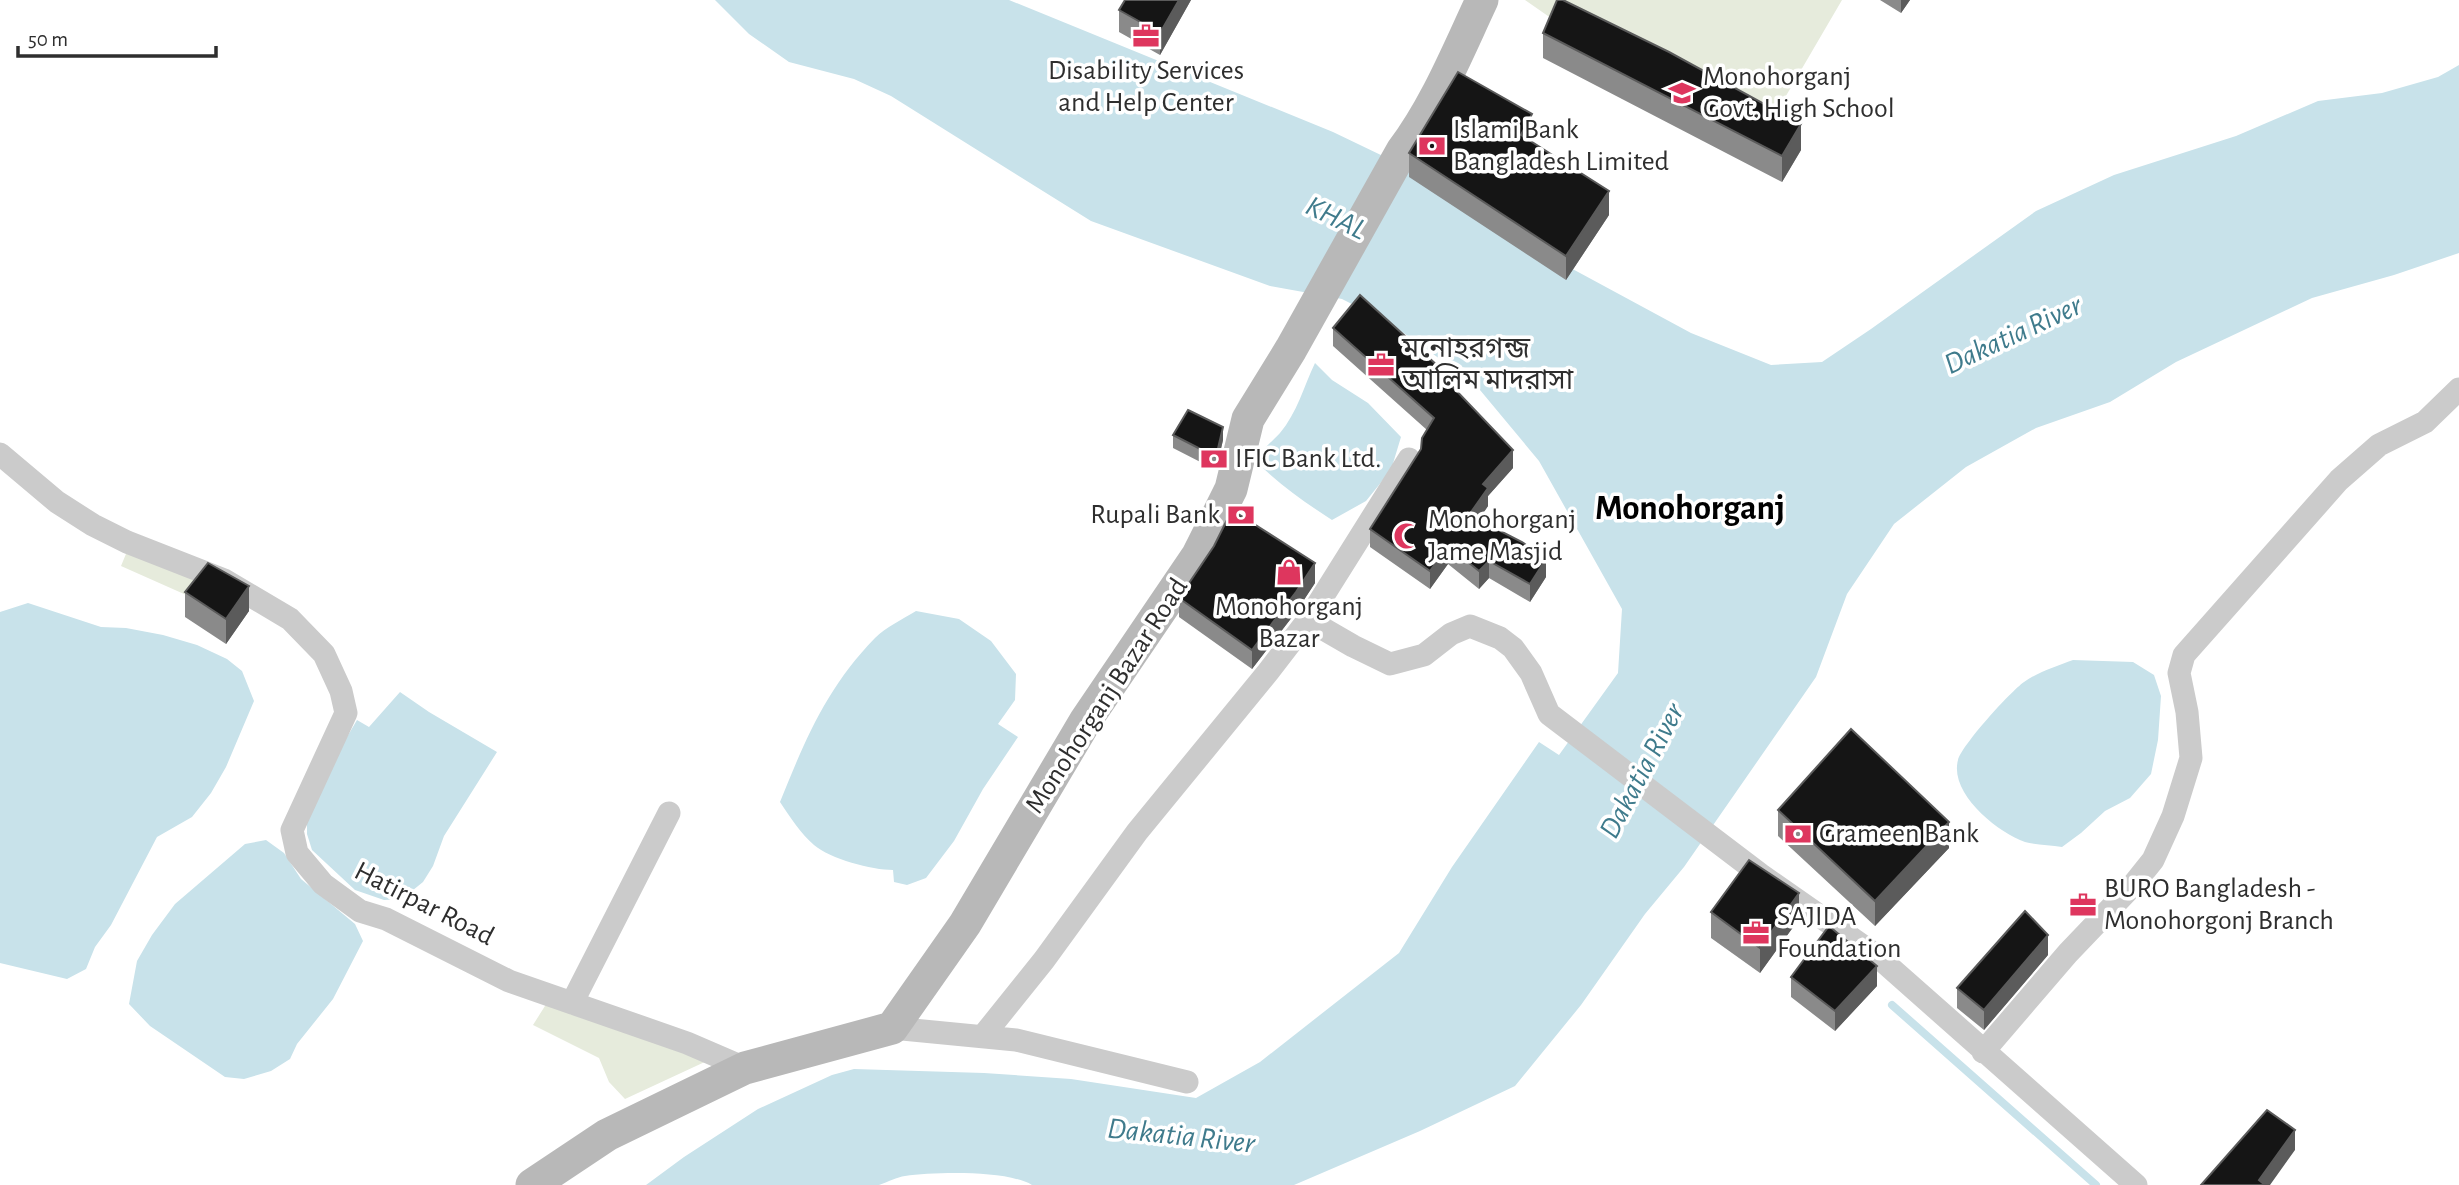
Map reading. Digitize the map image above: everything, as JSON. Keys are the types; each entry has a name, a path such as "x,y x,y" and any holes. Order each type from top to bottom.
{"street":[{"name":"Monohorganj Bazar Road","path":"892,1028 965,924 1086,720 1198,555 1231,489 1248,419 1292,349 1453,64 1482,0"},
{"path":"1983,1052 2068,953 2154,860 2173,816 2191,758 2188,712 2179,673 2184,655 2339,481 2379,445 2425,422 2459,389"},
{"name":"Hatirpar Road","path":"0,454 57,502 93,525 127,542 224,580 290,618 324,654 341,691 346,713 292,830 296,853 323,884 360,911 386,919 509,981 687,1043 745,1068"},
{"path":"983,1037 1044,960 1137,832 1308,620 1409,459"},
{"path":"1308,620 1390,664 1424,655 1451,634 1470,626 1500,638 1513,648 1531,673 1549,714 1761,875 1877,956 2136,1185"},
{"path":"572,1003 669,813"},
{"path":"532,1185 607,1135 745,1068 892,1028 1016,1040 1187,1082"}],"shaded area":[{"path":"1525,0 1842,0 1766,130 1558,23"},
{"path":"128,549 203,578 193,598 121,566"},
{"path":"550,998 709,1060 625,1099 609,1082 599,1058 533,1025"}],"water":[{"path":"715,0 1009,0 1333,132 1410,169 1530,246 1691,333 1771,365 1822,362 2036,211 2114,175 2236,136 2318,101 2382,93 2438,77 2459,65 2459,253 2312,298 2176,362 2110,402 2036,428 1966,467 1894,524 1847,594 1816,677 1684,867 1645,914 1581,1005 1515,1086 1420,1131 1294,1185 1032,1185 1006,1177 952,1173 905,1176 879,1185 646,1185 758,1109 832,1075 854,1069 1071,1079 1196,1098 1260,1062 1399,953 1452,867 1539,742 1559,755 1618,673 1622,609 1539,461 1475,384 1391,324 1342,299 1270,286 1091,221 891,96 854,79 789,62 749,34"},
{"path":"1315,363 1332,380 1368,403 1401,437 1391,470 1366,501 1332,520 1303,501 1259,464 1264,450 1291,417"},
{"path":"28,603 101,627 126,628 197,645 227,659 242,671 254,701 226,767 211,793 192,817 157,837 111,925 95,947 86,969 67,979 0,963 0,612"},
{"path":"916,611 959,619 991,641 1016,674 1015,700 998,724 1018,737 983,789 954,841 926,878 907,885 894,882 893,870 852,863 821,850 805,836 780,802 808,736 843,676 879,634"},
{"path":"2073,660 2133,662 2154,675 2161,696 2158,740 2151,774 2130,798 2105,811 2062,847 2025,842 2001,830 1968,798 1957,773 1958,760 1977,731 2017,688 2035,675"},
{"path":"400,692 497,752 444,836 433,866 423,882 402,899 384,900 355,890 312,850 307,834 307,818 330,766 357,720 369,727"},
{"path":"266,840 284,853 301,879 355,924 363,941 333,999 297,1044 290,1059 271,1071 244,1079 225,1077 150,1026 129,1004 137,961 175,904 245,844"}],"building":[{"path":"1125,0 1179,0 1160,33 1119,10"},
{"path":"1557,0 1563,0 1669,52 1801,124 1782,156 1543,33"},
{"path":"1458,72 1532,114 1521,135 1609,191 1566,256 1409,153"},
{"path":"1360,295 1451,378 1448,382 1513,450 1483,484 1488,488 1469,515 1522,542 1546,559 1530,584 1489,561 1479,571 1448,546 1430,571 1370,529 1421,449 1422,438 1434,418 1333,328"},
{"path":"1188,410 1223,427 1216,457 1173,435"},
{"path":"1232,510 1315,563 1252,650 1179,598 1214,546"},
{"path":"208,563 249,586 226,619 185,592"},
{"path":"1851,729 1949,822 1875,901 1778,810"},
{"path":"1749,860 1799,893 1760,948 1711,912"},
{"path":"2025,911 2048,935 1984,1010 1957,988"},
{"path":"1829,926 1877,966 1835,1011 1791,977"},
{"path":"2267,1110 2295,1130 2259,1180 2265,1185 2201,1185"}],"waterway":[{"path":"1892,1005 2096,1185"}],"place":[{"name":"Disability Services and Help Center","path":"1146,36"},
{"name":"Monohorganj Govt. High School","path":"1682,93"},
{"name":"Islami Bank Bangladesh Limited","path":"1432,146"},
{"name":"মনোহরগন্জ আলিম মাদরাসা","path":"1381,365"},
{"name":"IFIC Bank Ltd.","path":"1214,459"},
{"name":"Rupali Bank","path":"1241,515"},
{"name":"Monohorganj Jame Masjid","path":"1407,536"},
{"name":"Monohorganj Bazar","path":"1289,572"},
{"name":"Grameen Bank","path":"1798,834"},
{"name":"BURO Bangladesh - Monohorgonj Branch","path":"2083,905"},
{"name":"SAJIDA Foundation","path":"1756,933"}],"district":[{"name":"Monohorganj","path":"1690,508"}],"water label":[{"name":"KHAL","path":"1336,218"},
{"name":"Dakatia River","path":"2013,335"},
{"name":"Dakatia River","path":"1642,771"},
{"name":"Dakatia River","path":"1181,1136"}]}
